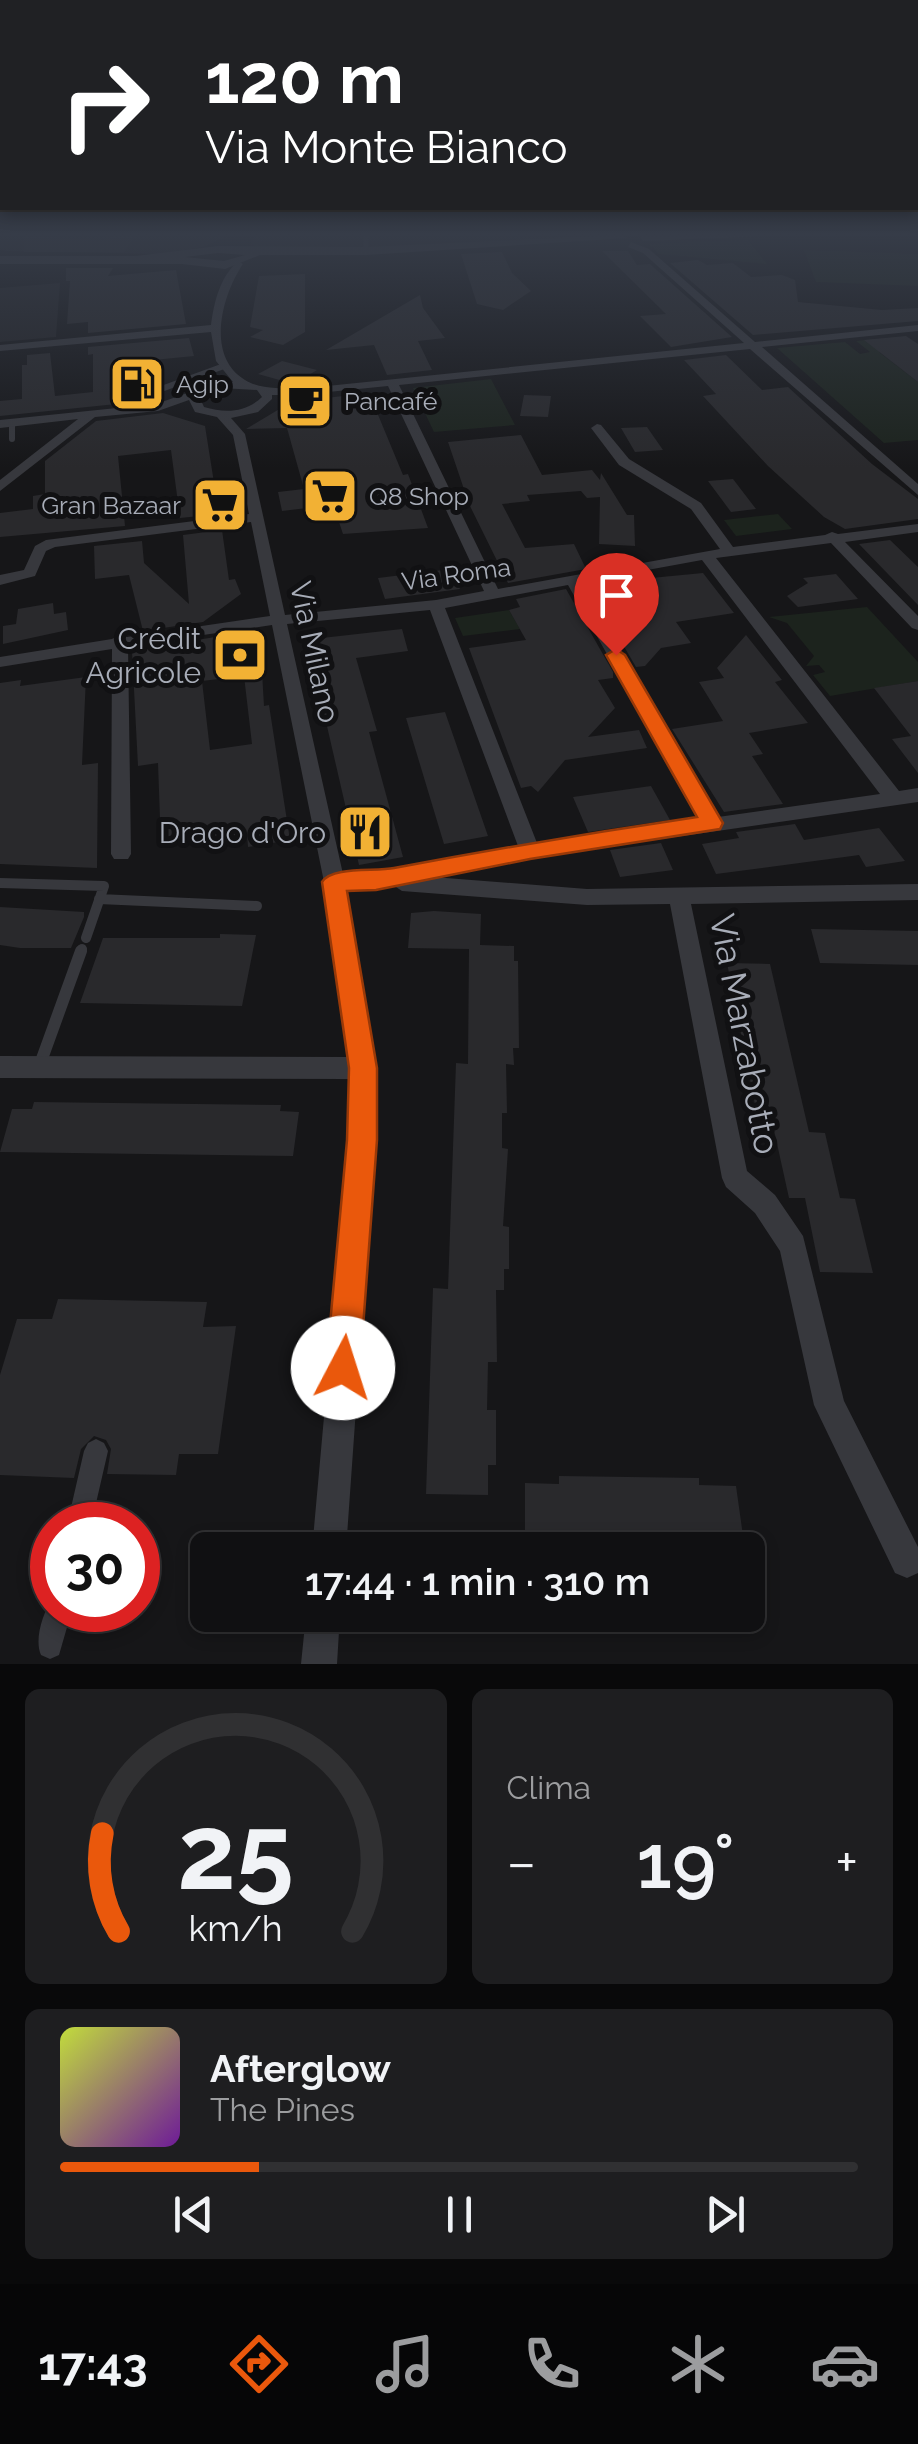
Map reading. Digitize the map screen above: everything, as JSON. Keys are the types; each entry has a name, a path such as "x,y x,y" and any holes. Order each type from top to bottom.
{"street":[{"path":"218,313 216,328 224,366 243,384 266,396 918,328"},
{"path":"718,313 918,491"},
{"path":"0,348 216,328"},
{"path":"202,396 224,366"},
{"path":"392,383 493,595"},
{"path":"6,424 158,407 243,384"},
{"path":"202,396 240,434 266,396"},
{"path":"221,415 254,410"},
{"path":"0,487 90,414"},
{"path":"597,428 624,462 696,506 729,551"},
{"name":"Via Milano","path":"240,434 334,882 363,1068 362,1140 329,1532"},
{"path":"0,580 35,569 40,549 50,542 256,517"},
{"name":"Via Roma","path":"0,662 120,639 276,619 436,605 706,554 918,528"},
{"path":"832,536 918,624"},
{"path":"706,554 896,798"},
{"path":"573,580 712,823"},
{"path":"436,605 530,850"},
{"path":"120,639 121,854"},
{"path":"334,882 376,881 530,850 918,795"},
{"name":"Via Marzabotto","path":"376,881 587,896 918,892"},
{"name":"Via Marzabotto","path":"679,897 736,1178 765,1204 793,1246 830,1405 907,1561"},
{"path":"0,1068 363,1068"},
{"path":"84,1502 96,1451"},
{"path":"50,1646 54,1632"},
{"path":"319,1664 322,1632"}],"lane":[{"path":"131,410 134,399 224,366"},
{"path":"177,382 202,396"},
{"path":"6,424 12,439"},
{"path":"0,883 104,886 38,1068"},
{"path":"100,900 258,906"}],"shaded area":[{"path":"0,313 58,313 56,337 0,342"},
{"path":"874,339 880,353 918,382 918,440 884,443 777,348 845,342 860,354 870,352 856,341"},
{"path":"491,379 515,425 434,432 413,388"},
{"path":"778,514 792,529 736,536 724,520"},
{"path":"867,607 918,662 918,681 830,696 813,675 825,672 819,665 806,666 814,656 787,623 769,617"},
{"path":"509,610 520,629 463,636 455,618"}],"building":[{"path":"68,313 184,313 186,324 88,333 88,322 67,324"},
{"path":"253,313 305,313 305,332 283,345 250,337 263,330 250,327"},
{"path":"390,313 426,313 445,338 418,341 432,370 387,375 374,345 326,350"},
{"path":"705,313 732,337 671,347 640,316"},
{"path":"727,313 918,313 918,321 753,335"},
{"path":"906,336 918,344 918,382 864,340"},
{"path":"189,338 194,356 113,364 162,381 131,393 126,403 0,416 0,401 22,399 22,365 27,365 27,355 50,353 55,396 93,392 93,354 88,355 88,347"},
{"path":"726,355 762,390 788,387 872,464 918,499 918,519 845,529 824,517 768,466 703,396 716,394 684,360"},
{"path":"282,361 317,370 294,384 258,374"},
{"path":"369,393 403,475 408,474 428,528 343,534 335,510 325,511 324,506 282,511 278,492 304,489 287,428 246,429 291,402"},
{"path":"524,395 551,396 548,417 520,416"},
{"path":"163,413 205,426 219,514 180,518 171,450 118,456 125,526 0,537 0,513 33,509 33,496 45,494 45,461 96,421"},
{"path":"647,427 663,450 635,452 621,428"},
{"path":"521,435 542,475 592,470 600,480 601,473 627,515 634,515 635,546 599,544 600,497 587,498 581,491 527,495 530,501 502,504 525,548 574,544 586,569 508,583 469,504 448,442"},
{"path":"733,479 756,509 731,512 708,481"},
{"path":"222,530 229,580 235,579 241,594 203,622 143,631 129,575 95,579 94,546 142,541 144,563 189,604 183,535"},
{"path":"890,540 918,567 918,605 859,544"},
{"path":"451,569 460,589 385,599 378,578"},
{"path":"703,573 734,613 676,622 691,643 661,648 645,666 636,667 588,585 594,584 599,596 650,588 645,581 651,578"},
{"path":"836,574 858,599 798,607 787,596 808,583 803,578"},
{"path":"566,589 613,672 613,678 598,680 615,708 588,737 639,730 647,748 565,760 538,792 531,786 521,788 469,648 526,640 509,610 520,607 516,599"},
{"path":"53,603 54,614 66,612 68,630 3,644 3,626 16,624 18,609"},
{"path":"402,629 408,651 356,658 377,731 369,732 403,857 359,865 309,648 322,638"},
{"path":"746,635 782,680 775,682 808,723 749,733 763,754 752,756 783,804 724,812 672,729 723,721 699,682 724,678 717,668"},
{"path":"215,637 261,655 264,706 269,705 290,840 248,847 247,833 161,847 158,763 138,766 132,651","holes":["244,676 252,744 210,750 202,681"]},
{"path":"86,677 82,765 98,763 97,868 0,864 0,683 21,680 20,686"},
{"path":"918,681 918,773 892,739 911,736 874,688"},
{"path":"445,712 488,836 444,844 406,718"},
{"path":"651,786 670,820 588,832 573,797"},
{"path":"795,824 804,840 879,828 905,861 866,867 859,855 716,874 702,844 739,838 736,832"},
{"path":"661,843 673,870 620,877 610,850"},
{"path":"0,907 84,912 84,917 71,948 20,948 0,945"},
{"path":"411,913 481,914 480,945 514,946 514,961 518,961 519,1048 513,1048 514,1065 506,1064 507,1113 502,1113 502,1148 508,1149 503,1226 509,1227 509,1269 504,1269 504,1290 496,1290 497,1362 488,1362 487,1410 496,1410 496,1465 488,1465 488,1495 426,1494 433,1288 448,1289 456,1063 468,1064 469,949 408,948"},
{"path":"811,929 918,931 918,965 820,963"},
{"path":"220,934 256,935 242,1006 80,1003 103,938 220,938"},
{"path":"727,963 770,964 809,1132 825,1133 840,1198 855,1199 873,1273 820,1272 805,1198 789,1198 774,1130 760,1130"},
{"path":"34,1102 281,1105 280,1111 299,1112 293,1156 0,1152 12,1109 32,1109"},
{"path":"58,1299 207,1302 203,1327 236,1326 218,1454 179,1454 176,1475 107,1474 111,1449 106,1440 94,1436 81,1449 74,1478 0,1475 0,1375 17,1319 52,1319"},
{"path":"559,1476 699,1478 699,1485 736,1486 742,1532 525,1532 525,1483 559,1484"}],"place":[{"name":"Agip","path":"137,384"},
{"name":"Pancafé","path":"305,401"},
{"name":"Q8 Shop","path":"330,496"},
{"name":"Gran Bazaar","path":"220,505"},
{"name":"Crédit Agricole","path":"240,655"},
{"name":"Drago d'Oro","path":"365,832"}],"route":[{"path":"343,1368 362,1140 363,1068 334,882 376,881 530,850 712,823 616,655"}]}
